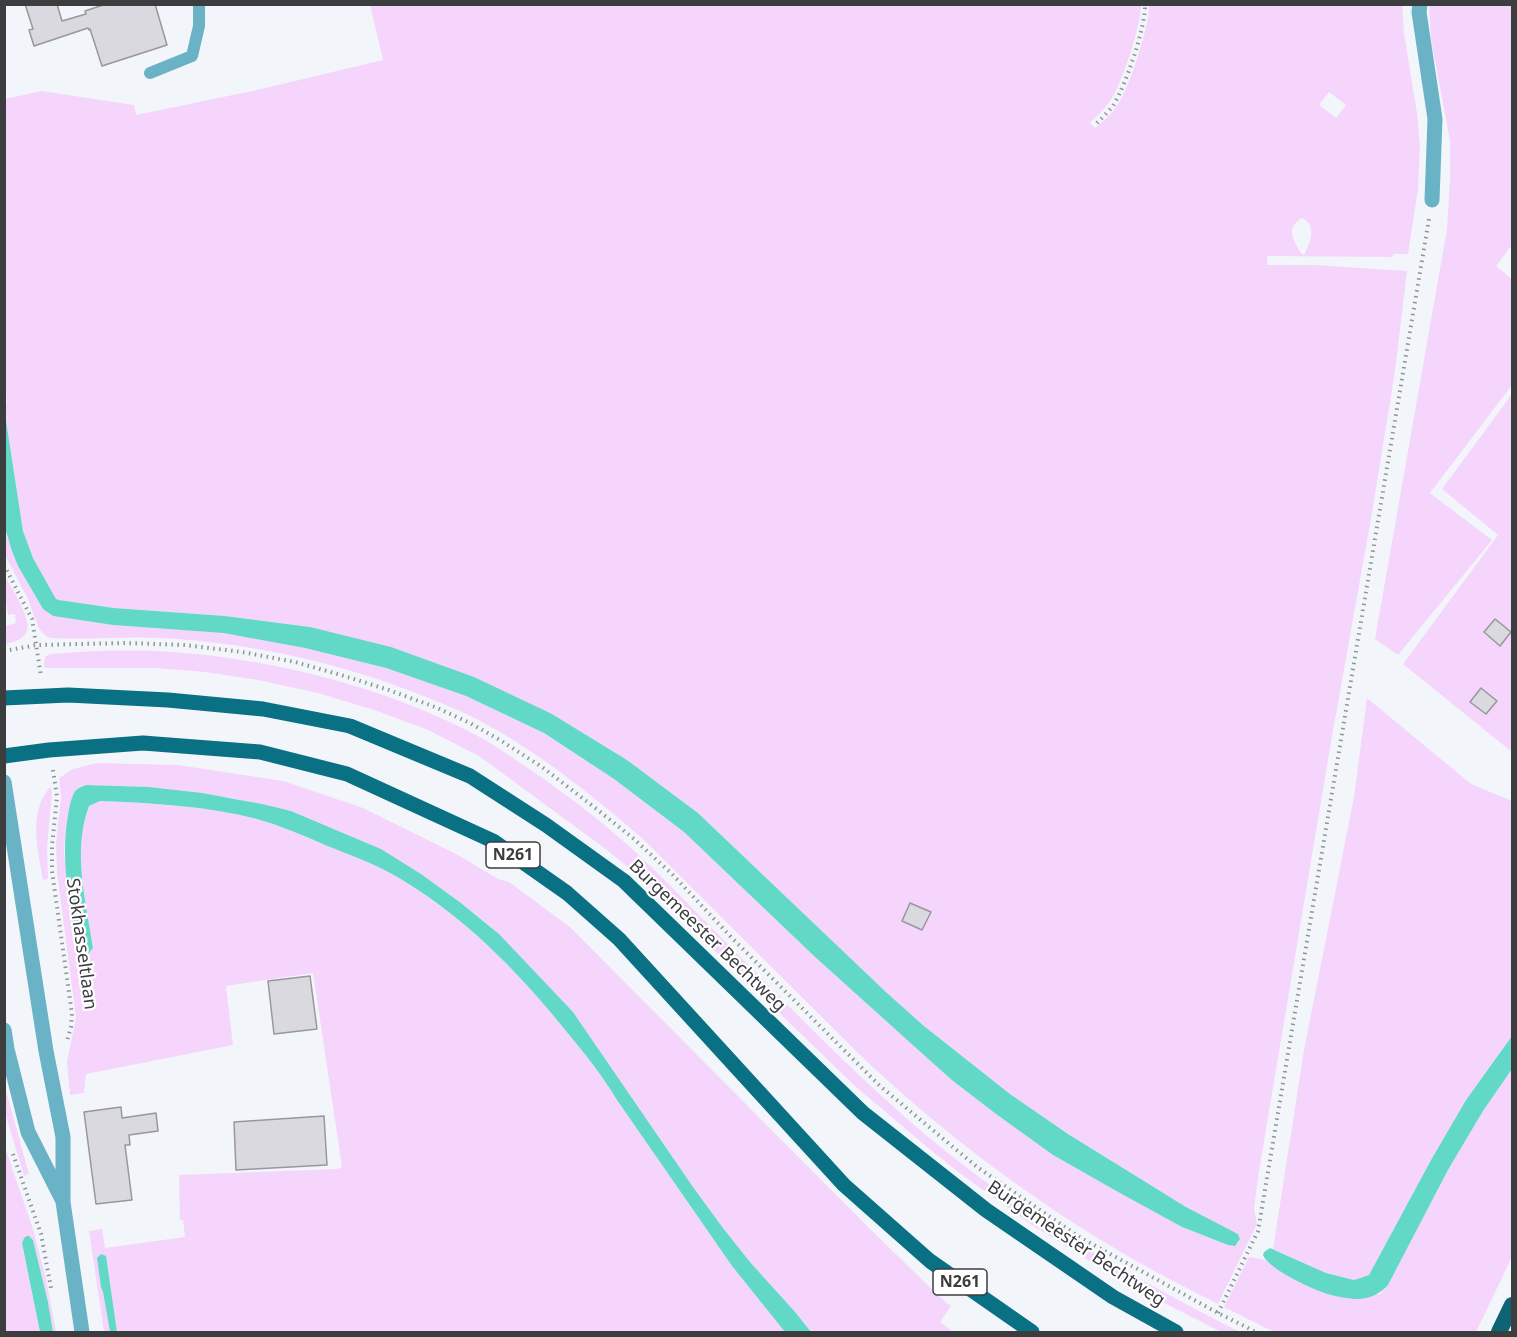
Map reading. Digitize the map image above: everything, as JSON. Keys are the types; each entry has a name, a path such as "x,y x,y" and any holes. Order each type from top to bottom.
{"highway":[{"path":"1499,1332 1512,1305"}],"main road":[{"name":"Burgemeester Bechtweg","path":"4,698 68,695 168,700 263,709 350,726 470,776 546,825 624,881 863,1113 987,1210 1113,1297 1176,1332"},
{"name":"N261","path":"4,756 143,742 260,752 347,774 493,841 567,893 619,939 844,1185 930,1261 1032,1332"}],"street":[{"path":"1420,4 1419,12 1436,119 1432,200"},
{"path":"4,782 46,1051 63,1137 63,1202 82,1332"},
{"path":"4,1030 28,1132 63,1202"}],"lane":[{"path":"150,73 192,56 199,26 199,4"}],"path":[{"path":"1096,123 1112,107 1120,91 1144,20 1145,4"},
{"path":"1218,1313 1258,1231 1432,200"},
{"path":"4,565 32,619 45,697"},
{"path":"4,651 37,645"},
{"name":"Stokhasseltlaan","path":"49,750 57,797 52,871 72,1014 66,1045"},
{"path":"10,1145 41,1234 52,1289"}],"shaded area":[{"path":"370,5 1141,5 1135,38 1126,66 1112,98 1090,123 1095,128 1116,108 1123,96 1143,40 1149,5 1402,5 1420,145 1418,189 1408,254 1393,254 1393,257 1267,256 1267,265 1315,265 1407,271 1395,371 1372,513 1259,1171 1254,1208 1257,1224 1218,1304 1145,1266 1086,1231 1017,1185 952,1135 859,1054 642,838 566,776 505,735 448,706 394,685 296,657 195,641 147,638 52,638 47,637 39,629 27,597 4,554 4,525 18,566 43,609 53,616 113,625 223,633 305,648 386,668 466,696 544,733 614,779 684,832 814,956 953,1081 996,1114 1053,1155 1182,1227 1228,1245 1238,1243 1240,1239 1238,1234 1186,1207 1068,1134 1010,1094 924,1026 887,993 698,813 627,760 552,714 310,627 225,616 114,608 56,599 33,558 23,531 5,414 7,403 4,384 5,99 42,91 134,105 136,115 257,90 383,60","holes":["1329,92 1346,105 1336,118 1319,105","1302,218 1307,221 1311,230 1304,255 1292,234 1294,226"]},
{"path":"1429,5 1512,5 1512,245 1496,266 1512,279 1512,385 1430,493 1492,540 1398,655 1375,639 1447,229 1450,179 1450,141 1431,39"},
{"path":"1512,394 1512,752 1403,664 1498,535 1442,489"},
{"path":"5,414 23,531 33,558 56,599 114,608 225,616 310,627 391,647 474,677 552,714 627,760 698,813 887,993 924,1026 1010,1094 1068,1134 1186,1207 1238,1234 1240,1239 1235,1246 1228,1245 1182,1227 1053,1155 996,1114 953,1081 814,956 684,832 614,779 544,733 466,696 386,668 305,648 223,633 113,625 53,616 43,609 18,566 4,525"},
{"path":"4,575 21,604 28,628 22,638 5,644 5,626 16,623 15,614 8,615"},
{"path":"94,651 196,654 237,659 320,676 400,701 489,742 570,798 630,847 831,1048 880,1095 943,1149 983,1180 1066,1235 1152,1286 1240,1332 1221,1332 1106,1271 1032,1225 961,1174 855,1086 629,868 479,756 428,730 377,711 318,693 258,680 156,668 44,667 45,657 50,654"},
{"path":"1367,698 1471,784 1512,801 1512,1036 1466,1100 1369,1275 1354,1280 1326,1273 1273,1249 1304,1050 1354,797"},
{"path":"97,763 178,765 283,781 363,808 460,856 498,879 509,882 570,927 868,1227 951,1306 940,1322 953,1332 811,1332 723,1228 573,1012 490,926 421,874 381,849 291,811 232,798 149,787 86,785 81,787 69,811 64,853 77,951 93,948 84,894 81,841 89,806 100,801 199,808 257,819 300,834 384,870 417,890 464,925 528,986 599,1073 732,1266 785,1332 117,1332 113,1310 103,1292 110,1332 104,1332 89,1231 102,1229 105,1248 185,1237 183,1220 180,1220 179,1175 342,1167 313,973 226,986 233,1045 86,1074 84,1093 70,1095 67,1062 76,1017 57,873 56,844 61,796 59,778 73,769"},
{"path":"86,785 149,787 202,793 291,811 381,849 461,903 499,934 573,1012 723,1228 811,1332 785,1332 732,1266 593,1065 528,986 486,944 441,906 384,870 300,834 257,819 199,808 100,801 89,806 81,841 84,894 93,948 87,954 80,953 76,948 65,865 65,848 72,798 76,790"},
{"path":"49,788 52,794 47,847 48,879 43,880 36,832 38,809"},
{"path":"1512,1036 1512,1069 1483,1111 1448,1170 1385,1288 1375,1295 1363,1298 1334,1296 1293,1279 1267,1261 1263,1255 1270,1248 1326,1273 1354,1280 1369,1275 1466,1100"},
{"path":"1512,1069 1512,1257 1476,1332 1274,1332 1224,1307 1249,1257 1266,1260 1282,1272 1330,1295 1380,1294 1388,1285 1448,1170 1483,1111"},
{"path":"5,1087 29,1174 24,1176 5,1113"},
{"path":"4,1144 33,1229 56,1332 53,1332 33,1240 28,1237 24,1238 22,1243 40,1332 5,1332"},
{"path":"27,1236 33,1240 53,1332 40,1332 22,1243"},
{"path":"101,1254 106,1256 117,1332 110,1332 97,1258"}],"building":[{"path":"25,4 57,4 62,21 86,14 85,11 106,4 155,4 167,45 102,66 88,28 34,46 29,30 33,29"},
{"path":"1495,619 1511,632 1500,646 1484,632"},
{"path":"1481,688 1497,701 1486,714 1470,702"},
{"path":"910,903 931,912 922,930 902,921"},
{"path":"310,976 317,1029 274,1034 268,981"},
{"path":"121,1107 122,1118 156,1113 158,1131 129,1135 130,1145 125,1145 132,1200 96,1204 84,1112"},
{"path":"324,1116 327,1165 236,1170 234,1122"}]}
